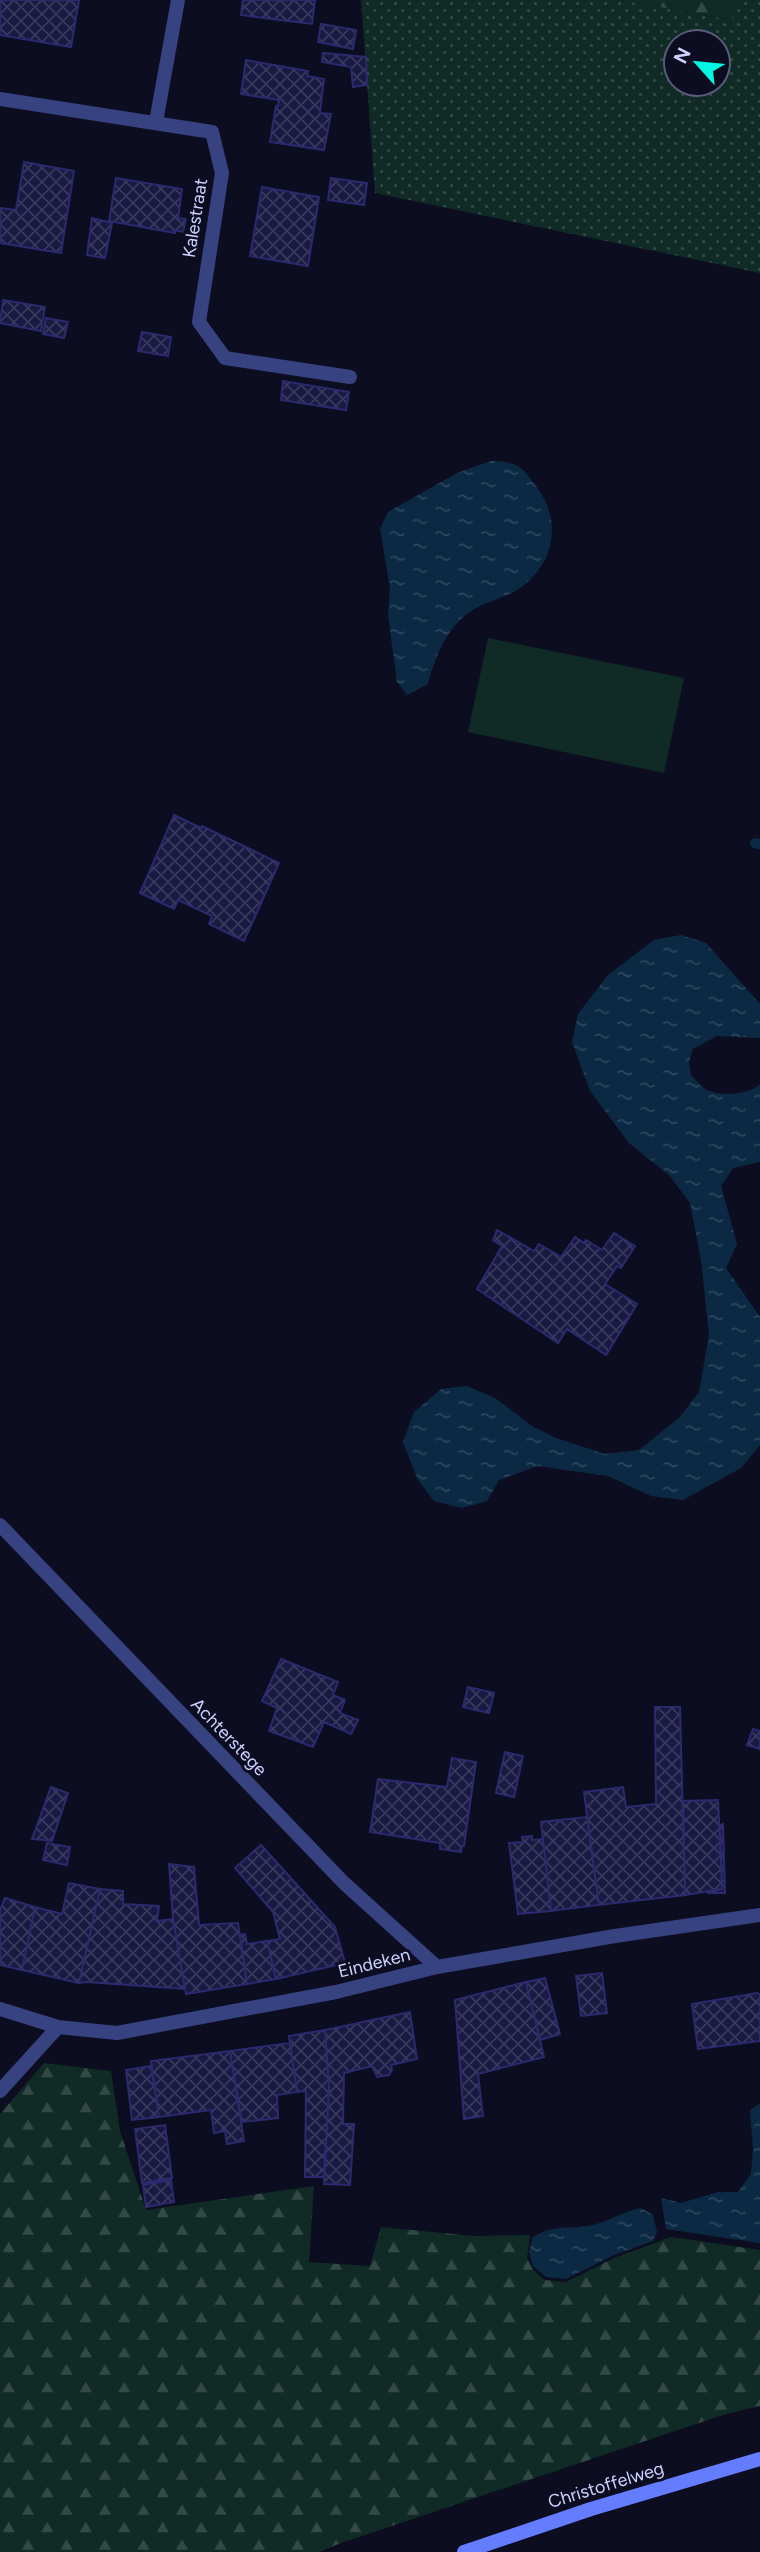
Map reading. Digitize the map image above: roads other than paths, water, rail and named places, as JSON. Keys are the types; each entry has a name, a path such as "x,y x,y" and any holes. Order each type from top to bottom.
{"main road":[{"name":"Christoffelweg","path":"464,2552 592,2509 760,2459"}],"street":[{"path":"0,99 156,122 178,0"},
{"name":"Kalestraat","path":"156,122 212,132 222,173 199,322 225,358 350,377"},
{"name":"Achterstege","path":"0,1525 344,1883 437,1967"},
{"name":"Eindeken","path":"0,2009 58,2027 117,2033 336,1992 437,1967 615,1936 760,1915"},
{"path":"0,2091 58,2027"}],"water":[{"path":"491,461 508,462 519,467 546,502 552,529 547,555 532,578 520,588 471,611 455,625 443,643 428,684 407,695 397,682 388,615 390,588 380,529 388,512 457,473"},
{"path":"681,935 706,943 760,1004 760,1038 717,1036 693,1049 689,1062 691,1075 709,1091 736,1094 760,1084 760,1162 733,1168 721,1186 737,1244 726,1268 760,1317 760,1445 741,1468 683,1500 651,1496 608,1476 537,1466 499,1480 487,1501 462,1508 434,1501 418,1480 403,1442 414,1412 441,1389 467,1386 495,1398 532,1426 556,1438 605,1454 639,1450 679,1418 699,1392 709,1335 701,1260 690,1203 669,1175 629,1143 590,1091 572,1042 578,1014 608,975 654,940"},
{"path":"760,2103 760,2243 666,2229 661,2198 681,2203 718,2192 738,2192 751,2174 753,2149 750,2110"},
{"path":"641,2208 653,2215 657,2232 653,2241 614,2255 566,2279 546,2277 533,2266 529,2252 533,2237 542,2232 593,2225"}],"waterway":[{"path":"755,843 760,844"}]}
